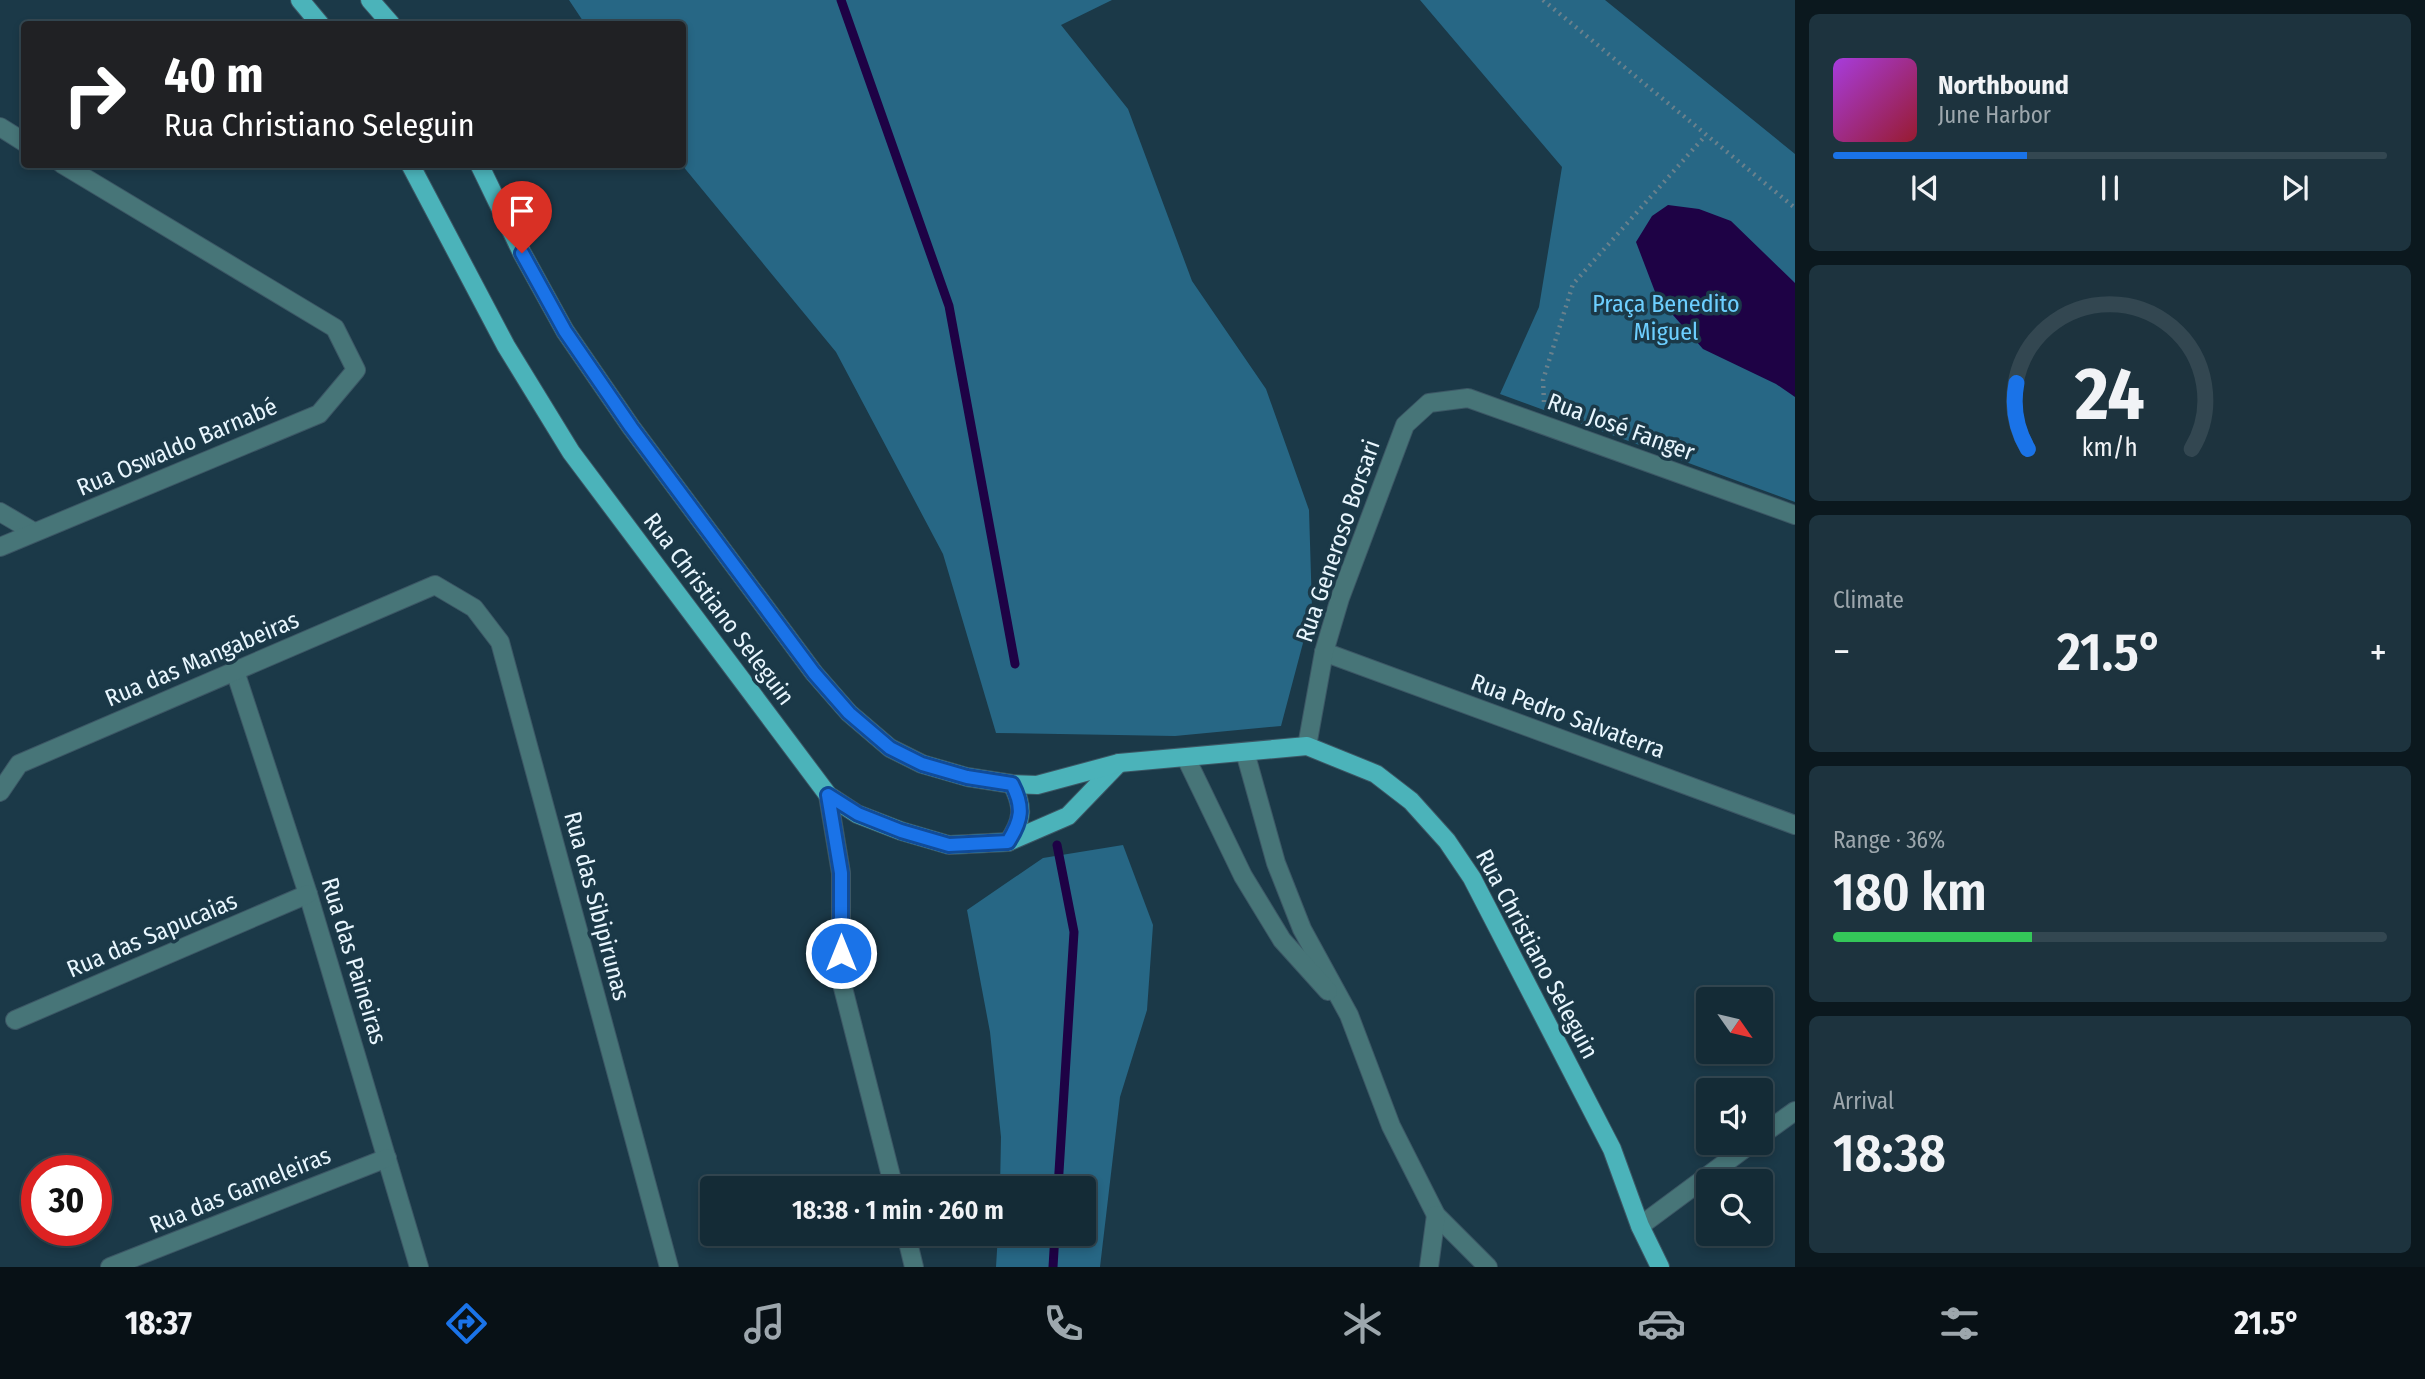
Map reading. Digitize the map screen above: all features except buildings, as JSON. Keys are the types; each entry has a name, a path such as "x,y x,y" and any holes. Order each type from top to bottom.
{"main road":[{"path":"300,0 318,21"},
{"path":"370,0 388,21"},
{"name":"Rua Christiano Seleguin","path":"412,168 506,346 571,452 828,795 858,814 901,831 949,845 1008,842 1068,816 1119,763"},
{"name":"Rua Christiano Seleguin","path":"481,168 522,253 565,331 631,427 814,673 849,713 890,748 922,764 967,777 1037,785 1119,763 1307,746 1376,774 1410,801 1447,841 1472,878 1612,1149 1640,1226 1660,1267"},
{"path":"1008,842 1021,815 1020,800 1012,784"}],"street":[{"path":"0,127 21,140"},
{"name":"Rua Oswaldo Barnabé","path":"0,547 319,414 356,370 335,328 69,168"},
{"name":"Rua José Fanger","path":"1429,403 1468,398 1795,515"},
{"name":"Rua Generoso Borsari","path":"1307,746 1324,652 1340,598 1405,425 1429,403"},
{"path":"0,512 34,532"},
{"name":"Rua das Mangabeiras","path":"0,792 19,764 435,585"},
{"name":"Rua das Sibipirunas","path":"435,585 474,608 500,642 669,1267"},
{"name":"Rua Pedro Salvaterra","path":"1324,652 1795,825"},
{"name":"Rua das Paineiras","path":"235,671 308,894 419,1267"},
{"path":"1245,752 1276,863 1302,929 1349,1015 1391,1126 1436,1215 1488,1267"},
{"path":"1186,758 1243,876 1282,940 1349,1015"},
{"path":"828,795 841,873 841,980 891,1176"},
{"name":"Rua das Sapucaias","path":"15,1020 308,894"},
{"path":"1773,1127 1795,1111"},
{"path":"1640,1226 1736,1155"},
{"name":"Rua das Gameleiras","path":"110,1267 387,1158"},
{"path":"1429,1267 1436,1215"},
{"path":"909,1246 914,1267"}],"path":[{"path":"1543,0 1795,208"},
{"path":"1546,426 1543,380 1573,284 1705,136"}],"green space":[{"path":"569,0 1112,0 1061,25 1128,109 1192,281 1266,389 1309,510 1312,609 1281,726 1175,736 996,733 943,554 836,352 684,168 686,21 583,21"},
{"name":"Praça Benedito Miguel","path":"1420,0 1605,0 1795,154 1795,502 1500,394 1539,307 1562,167"},
{"path":"1123,845 1153,925 1147,1010 1120,1097 1100,1267 996,1267 997,1246 1096,1246 1096,1176 1000,1176 1001,1137 990,1032 967,910 1043,858"}],"shaded area":[{"path":"1668,205 1699,209 1731,221 1795,283 1795,397 1776,384 1703,349 1657,297 1636,242 1652,216"}],"waterway":[{"path":"841,0 949,306 1015,664"},
{"path":"1057,845 1074,932 1059,1176"},
{"path":"1053,1267 1054,1246"}],"route":[{"path":"522,253 565,331 631,427 814,673 849,713 890,748 922,764 967,777 1012,784 1020,800 1021,815 1008,842 949,845 901,831 858,814 828,795 841,873 841,953"}]}
